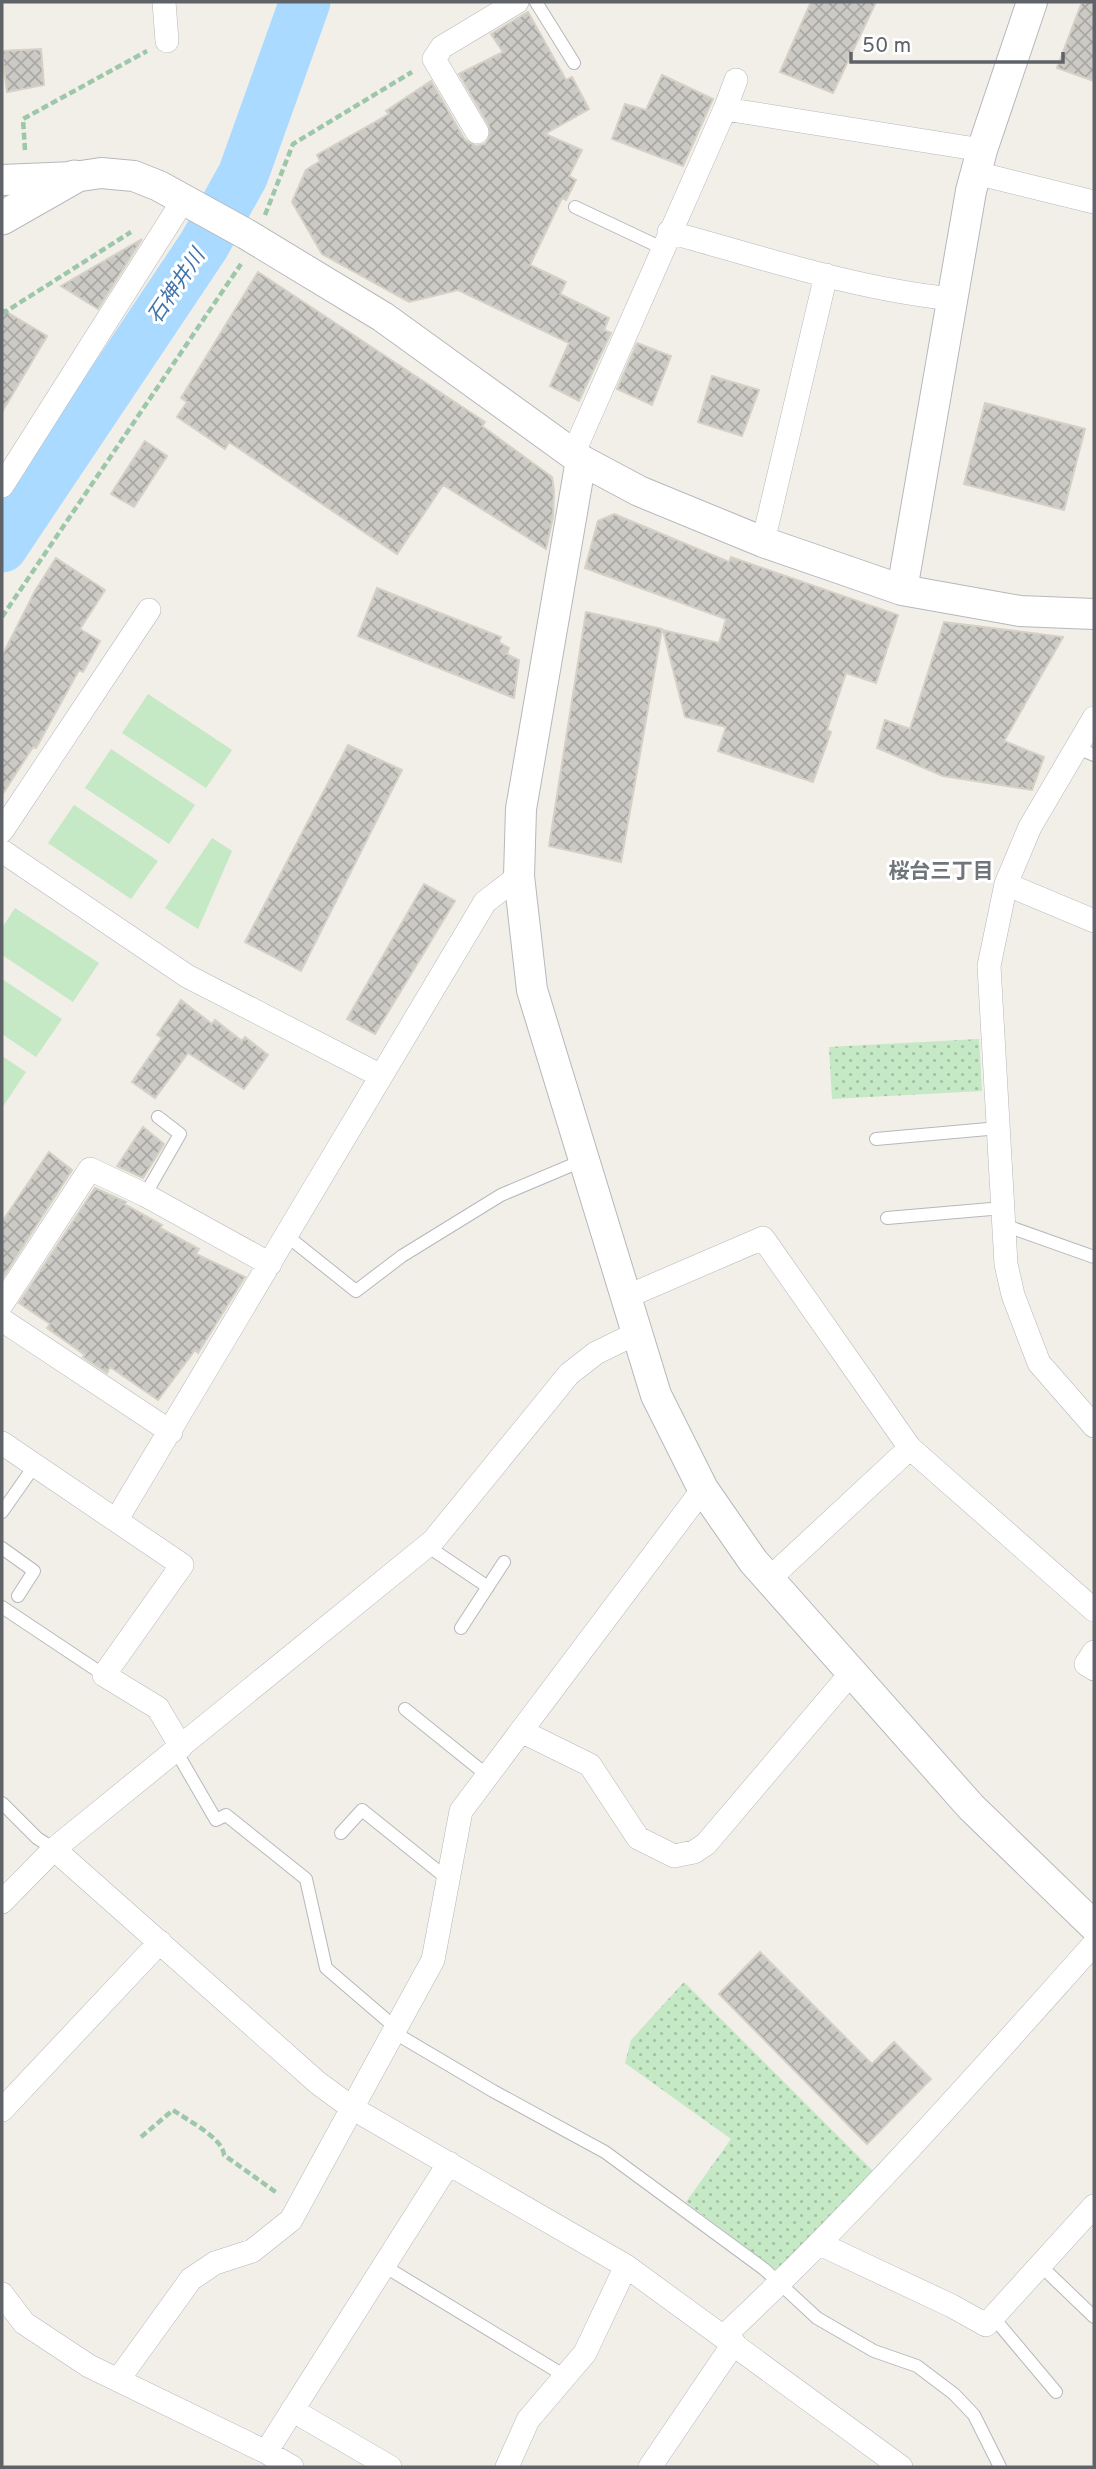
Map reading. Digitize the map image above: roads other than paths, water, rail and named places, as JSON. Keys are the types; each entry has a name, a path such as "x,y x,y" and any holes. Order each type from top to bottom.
{"main road":[{"path":"2,218 74,177"}],"street":[{"path":"164,2 167,41"},
{"path":"477,132 434,59 442,47 517,2"},
{"path":"902,590 971,191 1032,2"},
{"path":"736,80 666,240 577,457 521,809 519,876 532,990 656,1395 704,1489 753,1561 971,1807 1094,1926"},
{"path":"724,109 979,161 1094,202"},
{"path":"2,180 101,173 134,176 188,201 383,317 577,457 639,491 763,542 902,590 1020,611 1094,614"},
{"path":"2,486 188,201"},
{"path":"666,240 826,275 840,281 953,299"},
{"path":"763,542 826,275"},
{"path":"2,831 149,610"},
{"path":"1094,718 1086,751 1030,827 1006,884 989,966 1006,1264 1013,1296 1039,1363 1094,1426"},
{"path":"2,851 187,976 381,1076"},
{"path":"117,1519 485,902 519,876"},
{"path":"1006,884 1094,921"},
{"path":"2,1304 90,1169 145,1195 270,1264"},
{"path":"626,1297 762,1238 910,1448 1094,1610"},
{"path":"2,1320 171,1432"},
{"path":"2,1902 54,1849 427,1546 569,1374 596,1353 637,1333"},
{"path":"2,1443 182,1565 104,1675 158,1708 178,1749"},
{"path":"769,1579 910,1448"},
{"path":"118,2380 191,2278 215,2263 253,2251 291,2220 433,1960 461,1811 704,1489"},
{"path":"1094,1652 1086,1664 1094,1669"},
{"path":"521,1731 590,1765 638,1838 674,1856 694,1852 706,1844 852,1672"},
{"path":"54,1849 318,2083 352,2108 626,2266 901,2467"},
{"path":"2,2110 160,1942"},
{"path":"650,2467 729,2340 888,2174 1094,1944"},
{"path":"266,2452 449,2163"},
{"path":"820,2244 952,2305 986,2325 1094,2207"},
{"path":"507,2467 528,2420 585,2353 626,2266"},
{"path":"3,2301 24,2323 89,2366 292,2467"},
{"path":"292,2410 390,2467"}],"lane":[{"path":"536,2 574,63"},
{"path":"575,206 666,240"},
{"path":"145,1195 180,1134 159,1118"},
{"path":"876,1139 999,1128"},
{"path":"287,1236 356,1292 402,1256 502,1195 584,1160"},
{"path":"887,1218 1003,1217 1094,1257"},
{"path":"2,1512 35,1465"},
{"path":"427,1546 488,1587"},
{"path":"2,1548 34,1571 18,1596"},
{"path":"461,1628 504,1562"},
{"path":"2,1608 104,1675"},
{"path":"405,1709 488,1776"},
{"path":"178,1749 216,1820 226,1815 306,1879 326,1968 396,2028 400,2036 605,2152 764,2269 817,2318 874,2351 917,2366 954,2394 974,2415 1000,2467"},
{"path":"2,1803 37,1838 54,1849"},
{"path":"341,1833 362,1810 449,1880"},
{"path":"1040,2265 1094,2316"},
{"path":"384,2266 565,2376"},
{"path":"993,2317 1056,2392"}],"waterway":[{"name":"石神井川","path":"2,547 204,245 243,175 305,2"}],"district":[{"name":"桜台三丁目","path":"941,871"}]}
